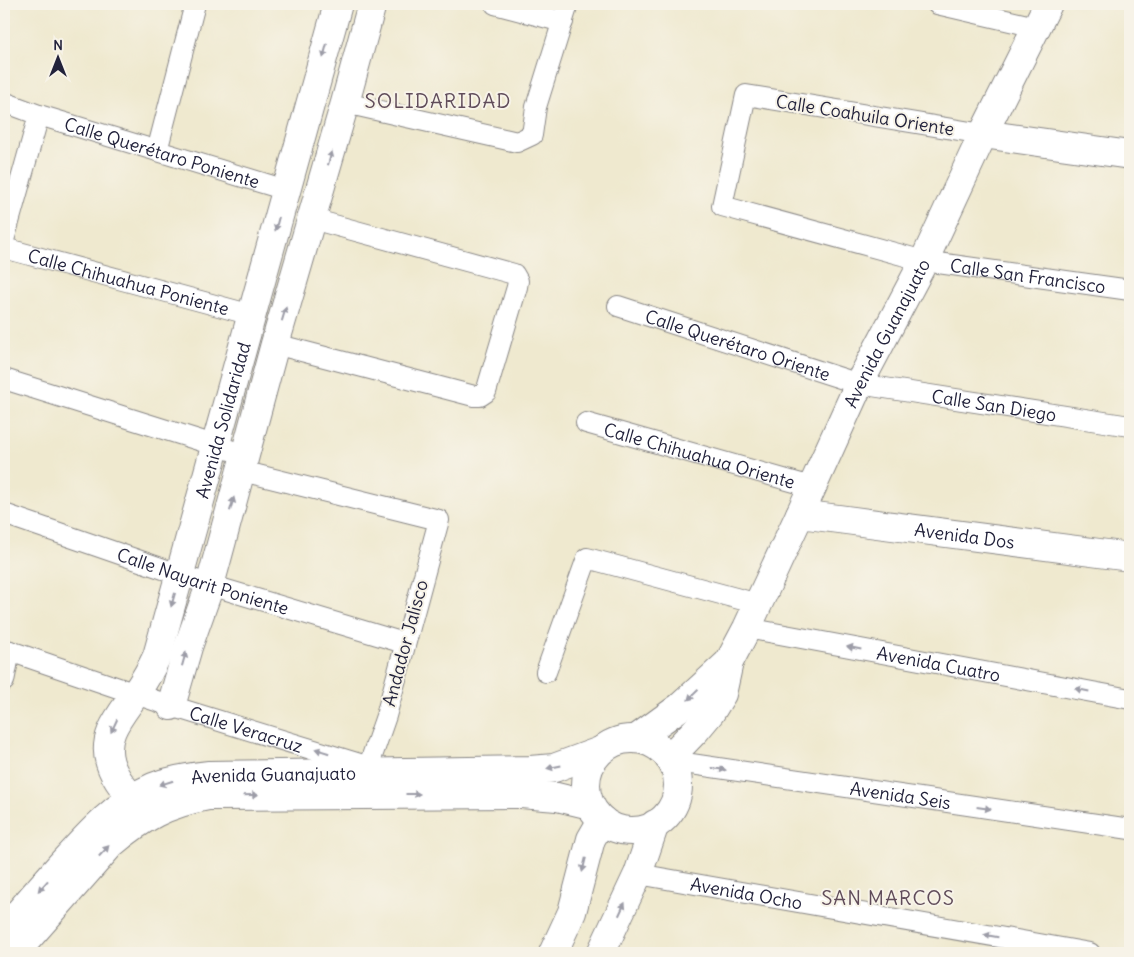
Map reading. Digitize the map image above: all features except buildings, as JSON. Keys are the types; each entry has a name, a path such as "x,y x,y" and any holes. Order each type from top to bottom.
{"street":[{"path":"157,151 194,4"},
{"name":"Avenida Solidaridad","path":"140,807 118,780 110,762 108,749 111,734 115,722 148,674 157,656 338,4"},
{"name":"Avenida Solidaridad","path":"171,706 188,647 210,585 275,344 372,4"},
{"path":"345,103 517,142 532,135 536,107 566,13 495,4"},
{"path":"937,4 1042,16"},
{"name":"Avenida Guanajuato","path":"670,760 711,712 722,694 729,662 800,514 858,384 924,261 983,134 1042,16"},
{"name":"Calle Coahuila Oriente","path":"722,206 746,95 983,134"},
{"name":"Calle Querétaro Poniente","path":"4,102 39,115 286,190"},
{"path":"4,240 39,115"},
{"path":"983,134 1130,155"},
{"name":"Calle San Francisco","path":"722,206 924,261 1130,290"},
{"path":"275,344 464,393 480,396 486,392 518,281 514,274 312,219"},
{"name":"Calle Chihuahua Poniente","path":"4,248 252,315"},
{"path":"265,269 295,277"},
{"name":"Calle Querétaro Oriente","path":"618,306 858,384"},
{"path":"4,379 216,444 244,463"},
{"name":"Calle San Diego","path":"858,384 1130,426"},
{"name":"Calle Chihuahua Oriente","path":"586,423 812,487"},
{"name":"Andador Jalisco","path":"244,463 439,520 404,643 386,716 377,769"},
{"name":"Calle Nayarit Poniente","path":"4,514 210,585 404,643"},
{"name":"Avenida Dos","path":"800,514 1130,557"},
{"name":"Avenida Cuatro","path":"546,672 588,558 752,616 1130,699"},
{"path":"4,681 7,650"},
{"name":"Calle Veracruz","path":"7,650 171,706 377,769"},
{"name":"Avenida Guanajuato","path":"636,740 680,708 729,662"},
{"path":"636,740 658,747 670,760 677,778 676,796 668,813 655,824 637,831 628,831 618,829 596,813 587,796 586,777 589,767 600,751 617,742 636,740"},
{"name":"Avenida Guanajuato","path":"14,953 111,844 129,828 153,787 191,777 377,769 530,770 554,768 600,751"},
{"name":"Avenida Seis","path":"670,760 1130,829"},
{"path":"104,820 110,762"},
{"name":"Avenida Guanajuato","path":"4,930 85,838 104,820 140,807 168,806 208,796 521,794 557,797 596,813"},
{"path":"553,953 572,912 596,813"},
{"path":"601,953 638,874 655,824"},
{"name":"Avenida Ocho","path":"638,874 1090,953"}],"district":[{"name":"SOLIDARIDAD","path":"438,100"},
{"name":"SAN MARCOS","path":"888,897"}]}
